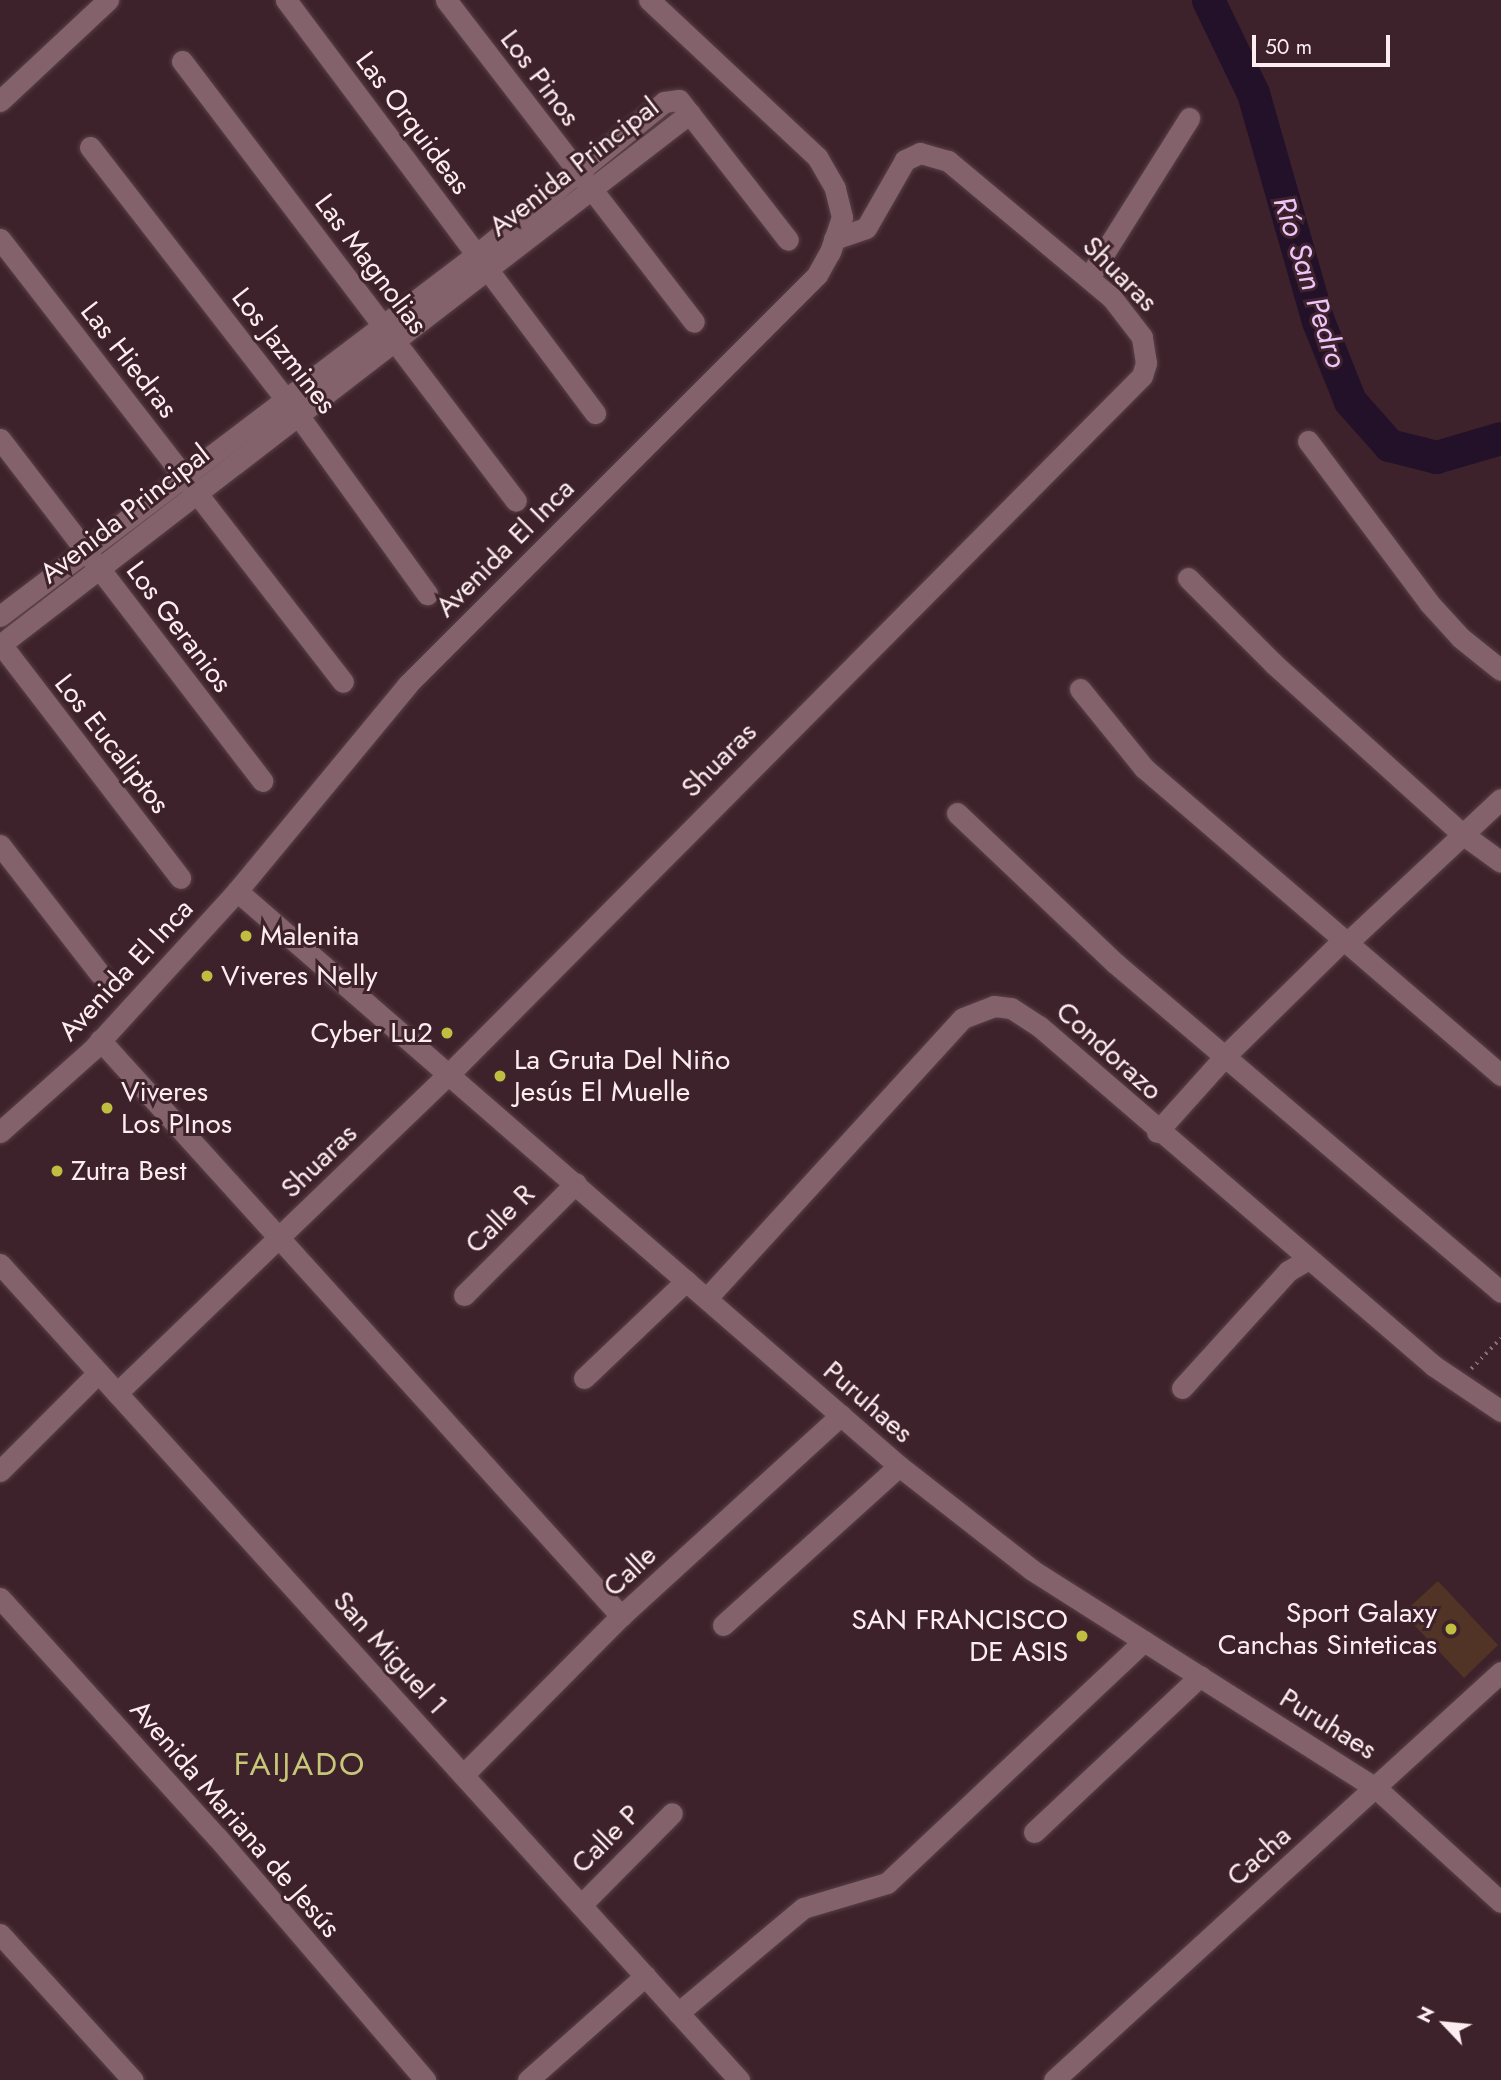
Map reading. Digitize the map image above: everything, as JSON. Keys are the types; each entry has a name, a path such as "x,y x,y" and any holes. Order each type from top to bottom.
{"street":[{"path":"0,101 108,0"},
{"name":"Las Orquideas","path":"286,0 595,413"},
{"name":"Los Pinos","path":"446,0 694,323"},
{"name":"Avenida El Inca","path":"0,1132 100,1040 237,891 408,684 817,275 842,217 835,188 817,157 649,0"},
{"name":"Las Magnolias","path":"182,61 516,501"},
{"name":"Avenida Principal","path":"0,644 99,569 191,485 585,181 690,113 788,240"},
{"path":"1089,277 1189,118"},
{"name":"Los Jazmines","path":"90,147 292,407 427,594"},
{"name":"Shuaras","path":"117,1393 450,1073 1071,443 1134,386 1146,363 1142,337 1089,277 948,160 920,153 905,160 866,228 834,239"},
{"name":"Las Hiedras","path":"0,239 343,681"},
{"name":"Los Geranios","path":"0,439 262,782"},
{"path":"1308,441 1429,603 1461,638 1501,670"},
{"name":"Avenida Principal","path":"0,616 86,551 191,485"},
{"path":"1188,578 1274,664 1461,833 1501,862"},
{"name":"Los Eucaliptos","path":"0,644 180,878"},
{"path":"1080,689 1144,768 1501,1075"},
{"path":"1343,940 1348,942 1461,833 1501,799"},
{"path":"957,813 1115,963 1501,1292"},
{"path":"0,845 100,974"},
{"name":"Puruhaes","path":"237,891 450,1073 899,1466 1032,1570 1376,1788 1501,1902"},
{"path":"1157,1132 1226,1055 1343,940"},
{"name":"Condorazo","path":"706,1298 963,1018 978,1010 1011,1008 1026,1015 1157,1132 1458,1383 1501,1411"},
{"path":"100,1040 621,1616"},
{"name":"Calle R","path":"464,1295 576,1183"},
{"path":"1182,1388 1288,1271 1309,1259"},
{"name":"San Miguel 1","path":"0,1264 739,2080"},
{"path":"584,1378 686,1281"},
{"path":"0,1471 99,1373"},
{"name":"Calle","path":"463,1775 621,1616 841,1415"},
{"path":"723,1625 899,1466"},
{"name":"Avenida Mariana de Jesús","path":"0,1598 217,1838 425,2080"},
{"path":"678,2012 803,1908 887,1883 1144,1642"},
{"name":"Cacha","path":"1054,2080 1501,1672"},
{"path":"1034,1832 1200,1676"},
{"name":"Calle P","path":"581,1905 672,1813"},
{"path":"4,1945 133,2080"},
{"path":"528,2080 645,1976"}],"path":[{"path":"1458,1383 1501,1338"}],"shaded area":[{"name":"Sport Galaxy Canchas Sinteticas","path":"1438,1581 1498,1645 1464,1678 1403,1613"}],"waterway":[{"name":"Río San Pedro","path":"1208,0 1253,93 1318,321 1350,401 1389,445 1436,457 1501,438"}],"place":[{"name":"Malenita","path":"246,936"},
{"name":"Viveres Nelly","path":"207,976"},
{"name":"Cyber Lu2","path":"447,1033"},
{"name":"La Gruta Del Niño Jesús El Muelle","path":"500,1076"},
{"name":"Viveres Los PInos","path":"107,1108"},
{"name":"Zutra Best","path":"57,1171"},
{"name":"Sport Galaxy Canchas Sinteticas","path":"1451,1629"},
{"name":"SAN FRANCISCO DE ASIS","path":"1082,1636"}],"district":[{"name":"FAIJADO","path":"300,1764"}]}
